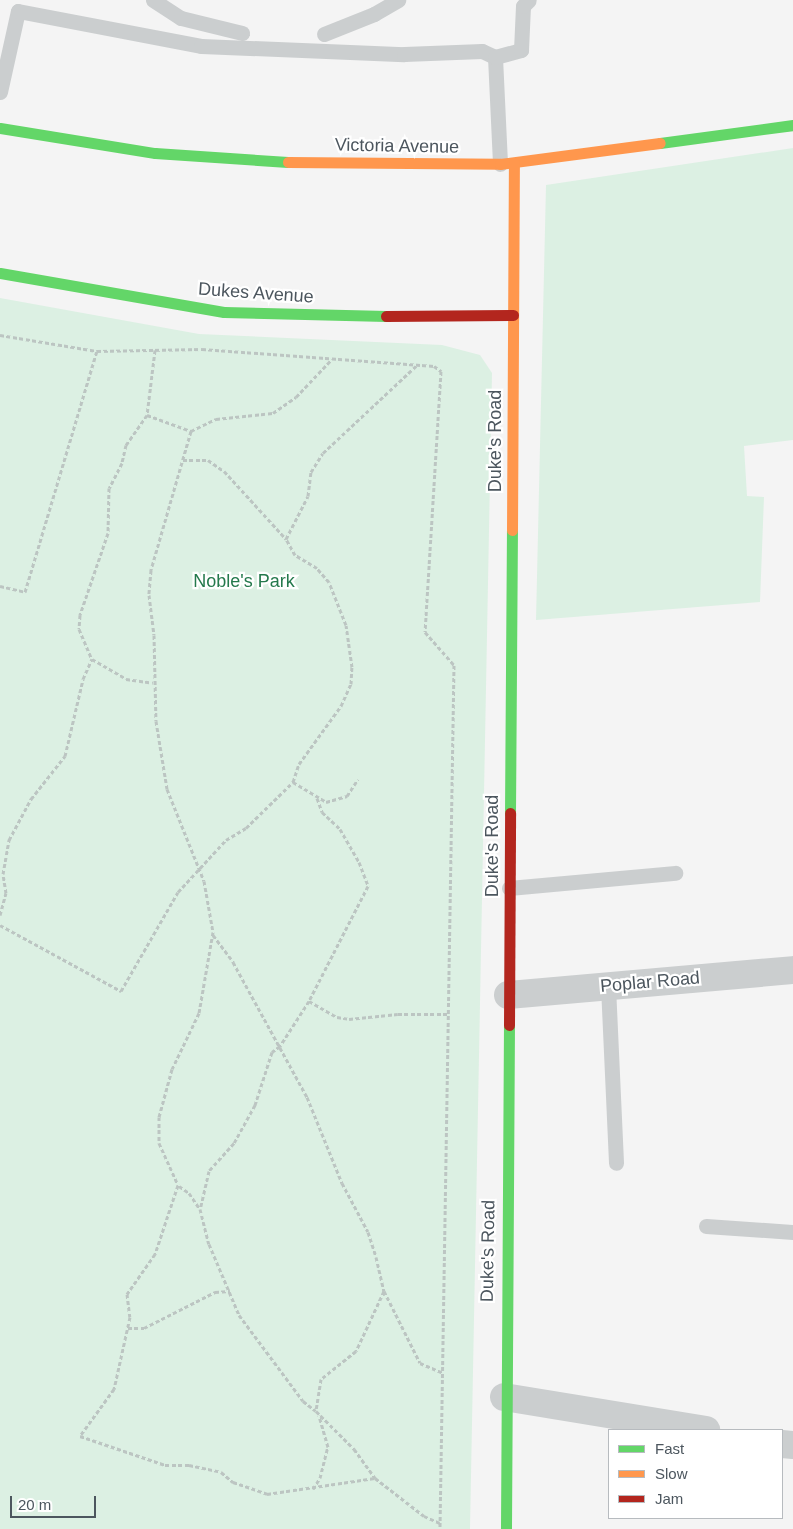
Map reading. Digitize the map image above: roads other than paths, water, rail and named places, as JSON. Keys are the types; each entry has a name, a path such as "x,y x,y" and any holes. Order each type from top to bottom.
{"street":[{"name":"Victoria Avenue","path":"0,128 155,153 309,163 507,164 793,125"},
{"name":"Duke's Road","path":"506,1529 504,1397 513,314 507,164"},
{"name":"Dukes Avenue","path":"0,273 224,312 358,316 513,314"},
{"name":"Poplar Road","path":"508,995 793,970"},
{"path":"504,1397 700,1429"}],"lane":[{"path":"154,0 181,18 242,33"},
{"path":"324,34 374,14 398,0"},
{"path":"0,92 18,11 201,46 404,54 482,51 495,57 521,50 523,6 530,0"},
{"path":"495,57 507,164"},
{"path":"509,888 675,872"},
{"path":"608,986 616,1163"},
{"path":"706,1226 793,1232"}],"park label":[{"name":"Noble's Park","path":"244,581"}]}
